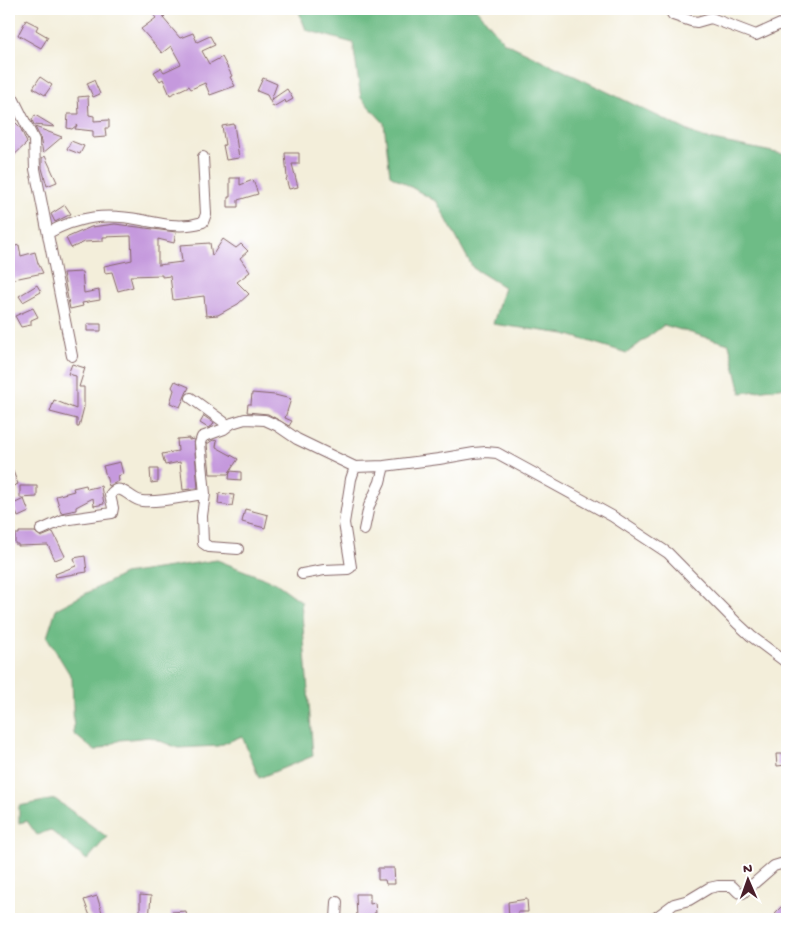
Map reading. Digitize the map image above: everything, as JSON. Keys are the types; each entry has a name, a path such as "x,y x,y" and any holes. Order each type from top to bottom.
{"street":[{"path":"669,9 673,14 691,21 696,22 710,18 756,35 787,21"},
{"path":"9,96 13,98 34,140 33,160 72,356"},
{"path":"48,233 78,220 91,217 140,219 162,225 203,222 206,214 204,157"},
{"path":"191,398 228,426"},
{"path":"238,550 209,547 203,544 202,516 205,494 200,442 202,437 232,423 245,419 265,420 297,439 355,467 384,466 486,452 498,453 612,516 668,553 737,623 787,663"},
{"path":"364,530 369,506 380,482 384,466"},
{"path":"302,574 324,570 348,569 351,566 344,523 351,479 355,467"},
{"path":"40,530 63,520 112,513 113,508 110,495 112,491 119,489 125,490 134,499 149,502 205,494"},
{"path":"654,919 674,904 689,900 709,888 732,886 738,892 743,893 774,866 787,862"},
{"path":"336,919 337,902"}],"green space":[{"path":"298,9 477,9 504,42 703,138 787,155 787,387 741,393 729,344 664,325 627,353 565,334 493,324 504,287 473,268 437,202 390,175 384,123 361,98 353,43 306,30"},
{"path":"217,560 276,583 301,601 313,756 259,778 242,736 218,746 178,748 150,737 120,740 95,751 74,734 72,678 47,637 56,609 124,574"},
{"path":"55,799 107,837 87,860 50,830 37,835 27,821 19,823 19,806"}],"building":[{"path":"158,9 180,38 193,33 197,42 210,36 215,45 202,51 209,64 222,57 235,86 210,95 205,83 191,89 189,86 170,95 163,79 160,81 154,72 161,68 164,72 181,64 171,46 162,53 141,29 156,18 152,13"},
{"path":"26,20 38,26 36,30 48,37 41,48 18,35"},
{"path":"40,77 52,85 45,95 33,88"},
{"path":"263,78 277,84 271,100 287,89 293,99 286,103 285,100 273,107 267,95 257,91"},
{"path":"94,80 100,94 93,97 87,83"},
{"path":"88,96 89,115 94,116 94,121 109,120 109,128 105,128 106,137 93,138 93,131 75,129 77,125 72,129 67,128 68,114 79,114 78,97"},
{"path":"35,115 55,127 34,125 32,120"},
{"path":"9,116 20,127 27,143 9,160"},
{"path":"234,124 239,158 226,160 222,126"},
{"path":"35,127 62,137 43,153 40,137"},
{"path":"71,141 84,146 80,154 67,149"},
{"path":"285,153 299,153 299,164 292,164 298,187 289,189 286,179"},
{"path":"45,156 57,182 47,186 42,168 42,158"},
{"path":"230,178 240,178 240,185 253,180 258,194 238,200 238,207 228,207"},
{"path":"65,205 71,214 55,222 51,214"},
{"path":"115,224 176,232 174,243 158,239 158,265 182,262 180,245 210,243 212,256 223,239 236,248 241,244 248,251 240,258 250,272 237,282 249,294 238,304 218,315 206,316 204,296 173,300 170,276 130,276 133,287 118,291 112,272 105,273 104,266 132,260 131,236 103,237 103,241 85,242 71,248 66,238 91,227"},
{"path":"19,245 21,256 35,252 43,273 9,280 9,248"},
{"path":"82,272 84,293 99,290 100,300 82,303 83,306 70,309 63,273"},
{"path":"37,285 41,292 23,302 19,296"},
{"path":"33,308 38,317 31,320 31,325 21,327 15,316"},
{"path":"87,324 101,324 101,331 87,331"},
{"path":"72,364 85,368 79,387 84,387 84,407 79,427 77,427 77,419 50,412 54,400 76,409 76,376 68,374"},
{"path":"175,381 189,387 180,407 170,403 174,390 172,387"},
{"path":"252,393 275,395 291,399 285,418 292,421 289,426 268,414 247,412 248,404 251,404"},
{"path":"204,416 214,423 212,426 208,428 200,423"},
{"path":"189,438 189,440 194,439 198,488 183,490 180,462 165,465 162,454 178,451 177,439"},
{"path":"213,440 217,441 216,447 238,459 229,474 210,474 207,444"},
{"path":"9,461 18,484 9,488"},
{"path":"120,462 123,474 118,476 119,481 109,486 103,466"},
{"path":"150,469 158,469 158,482 151,483"},
{"path":"230,471 241,472 241,480 229,479"},
{"path":"86,485 87,489 101,486 104,504 94,506 93,498 76,507 76,510 61,513 56,496 74,491 73,488"},
{"path":"20,486 37,486 37,497 20,498"},
{"path":"219,493 234,495 232,506 218,504"},
{"path":"24,499 29,512 18,517 13,504"},
{"path":"245,509 268,515 265,528 242,522"},
{"path":"19,532 35,532 41,537 53,532 65,556 55,560 48,545 18,546 18,544 15,544 15,534 19,534"},
{"path":"85,556 87,572 56,577 55,574 76,566 74,558"},
{"path":"776,754 787,754 787,765 777,766"},
{"path":"378,868 394,868 395,884 386,884 385,880 378,880"},
{"path":"356,894 370,894 370,904 375,903 375,919 357,919"},
{"path":"140,895 151,896 149,919 140,919"},
{"path":"97,896 104,919 92,919 84,900"},
{"path":"527,899 528,912 518,912 518,919 509,919 508,902"},
{"path":"782,906 787,911 787,919 781,919 775,913"},
{"path":"186,911 187,919 171,919 171,912"}]}
